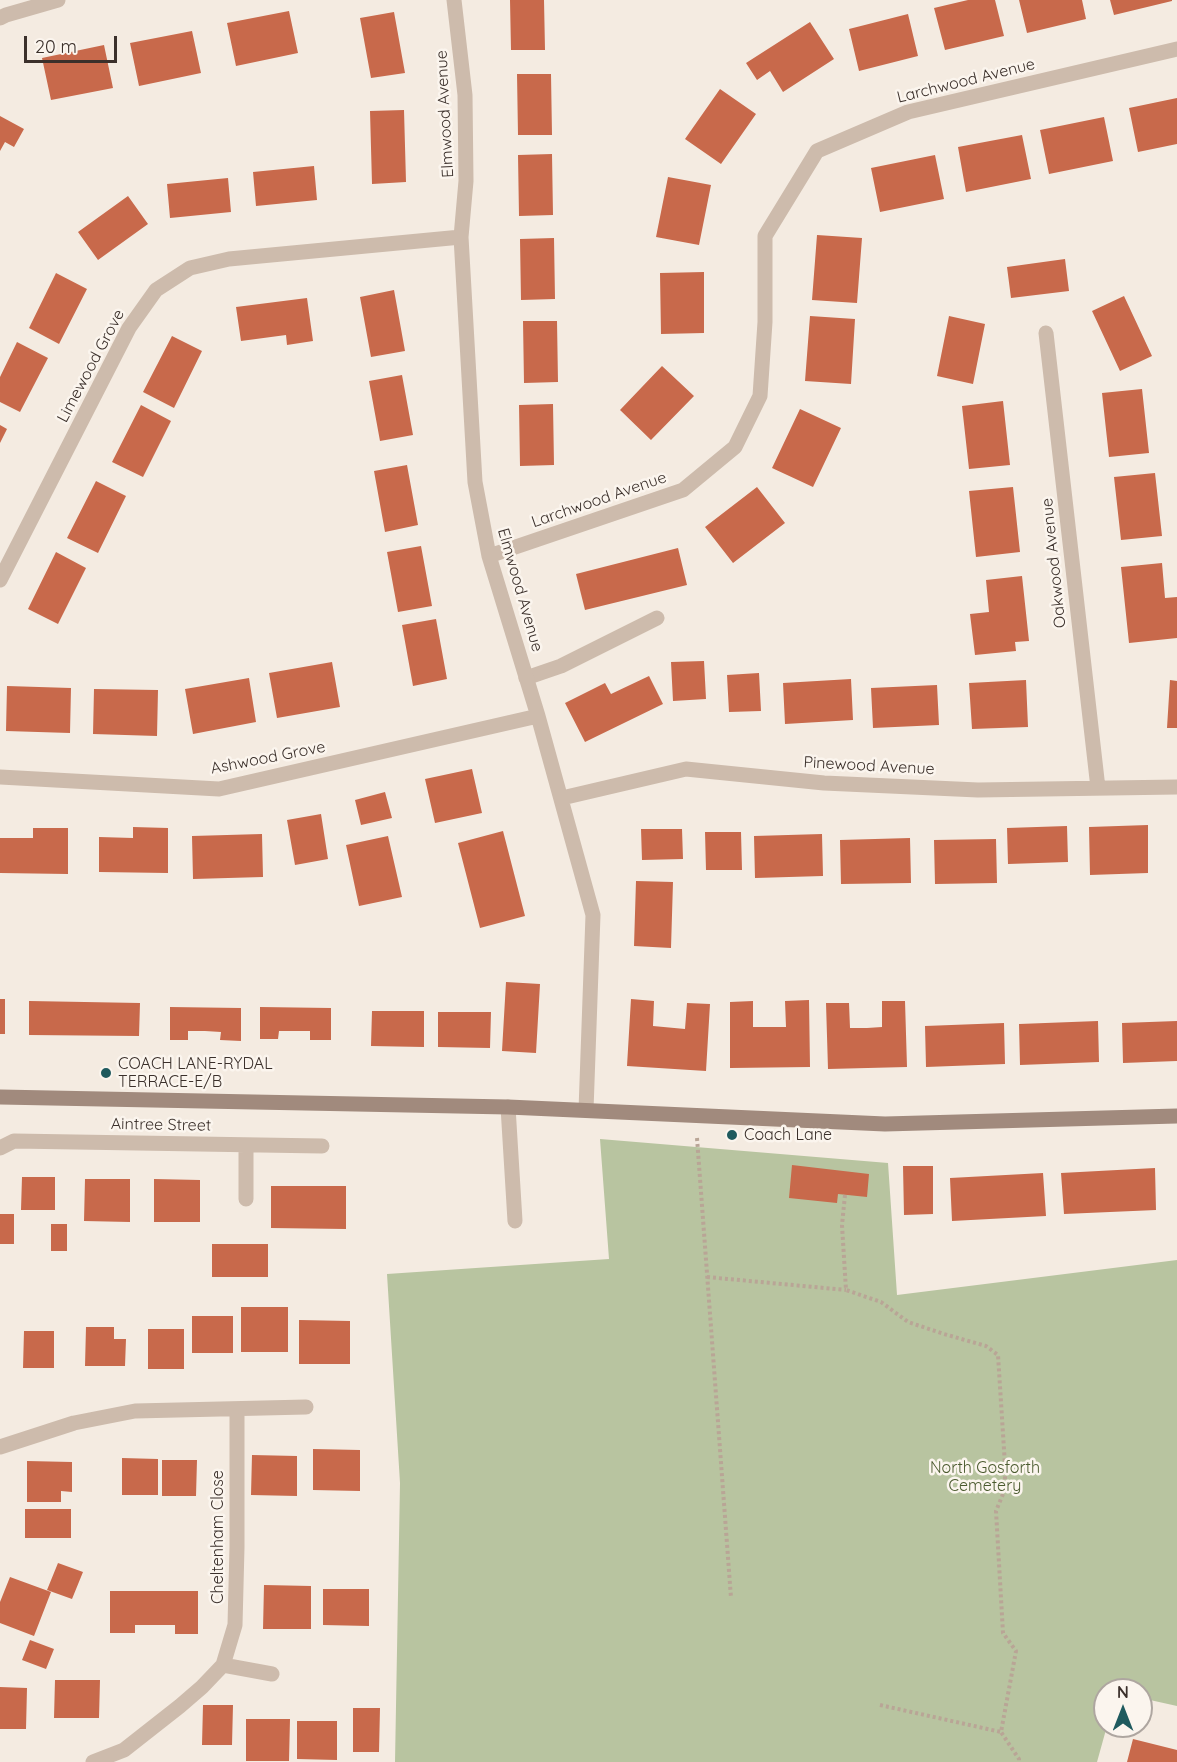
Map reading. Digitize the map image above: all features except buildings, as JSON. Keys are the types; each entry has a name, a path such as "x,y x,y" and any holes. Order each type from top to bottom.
{"street":[{"path":"0,18 58,0"},
{"name":"Elmwood Avenue","path":"454,0 465,95 466,181 461,237 475,482 489,556 562,798 593,915 586,1110"},
{"name":"Larchwood Avenue","path":"489,556 683,490 735,447 759,396 765,322 765,236 817,151 908,112 1177,49"},
{"name":"Limewood Grove","path":"0,580 129,328 156,291 190,268 229,259 461,237"},
{"name":"Oakwood Avenue","path":"1046,333 1098,788"},
{"path":"526,678 561,666 657,618"},
{"name":"Ashwood Grove","path":"0,777 219,789 538,716"},
{"name":"Pinewood Avenue","path":"562,798 686,769 824,783 978,790 1177,787"},
{"path":"0,1097 508,1107 885,1124 1177,1116"},
{"path":"508,1107 515,1221"},
{"name":"Aintree Street","path":"0,1148 14,1141 322,1146"},
{"path":"246,1145 246,1198"},
{"path":"0,1447 74,1423 135,1411 306,1407"},
{"name":"Cheltenham Close","path":"93,1762 124,1750 180,1706 223,1665 235,1625 237,1408"},
{"path":"223,1665 272,1674"}],"path":[{"path":"696,1115 731,1598"},
{"path":"845,1195 842,1226 846,1290"},
{"path":"707,1277 846,1290 881,1302 908,1322 986,1346 998,1355 1005,1490 996,1511 996,1522 1003,1633 1016,1651 1001,1732"},
{"path":"880,1705 1001,1732 1020,1759 1019,1762"}],"green space":[{"name":"North Gosforth Cemetery","path":"600,1139 888,1163 897,1295 1177,1260 1177,1706 1153,1701 1153,1678 1093,1678 1093,1738 1104,1738 1097,1762 395,1762 400,1483 387,1274 609,1259"}],"place":[{"name":"COACH LANE-RYDAL TERRACE-E/B","path":"106,1073"},
{"name":"Coach Lane","path":"732,1135"}]}
